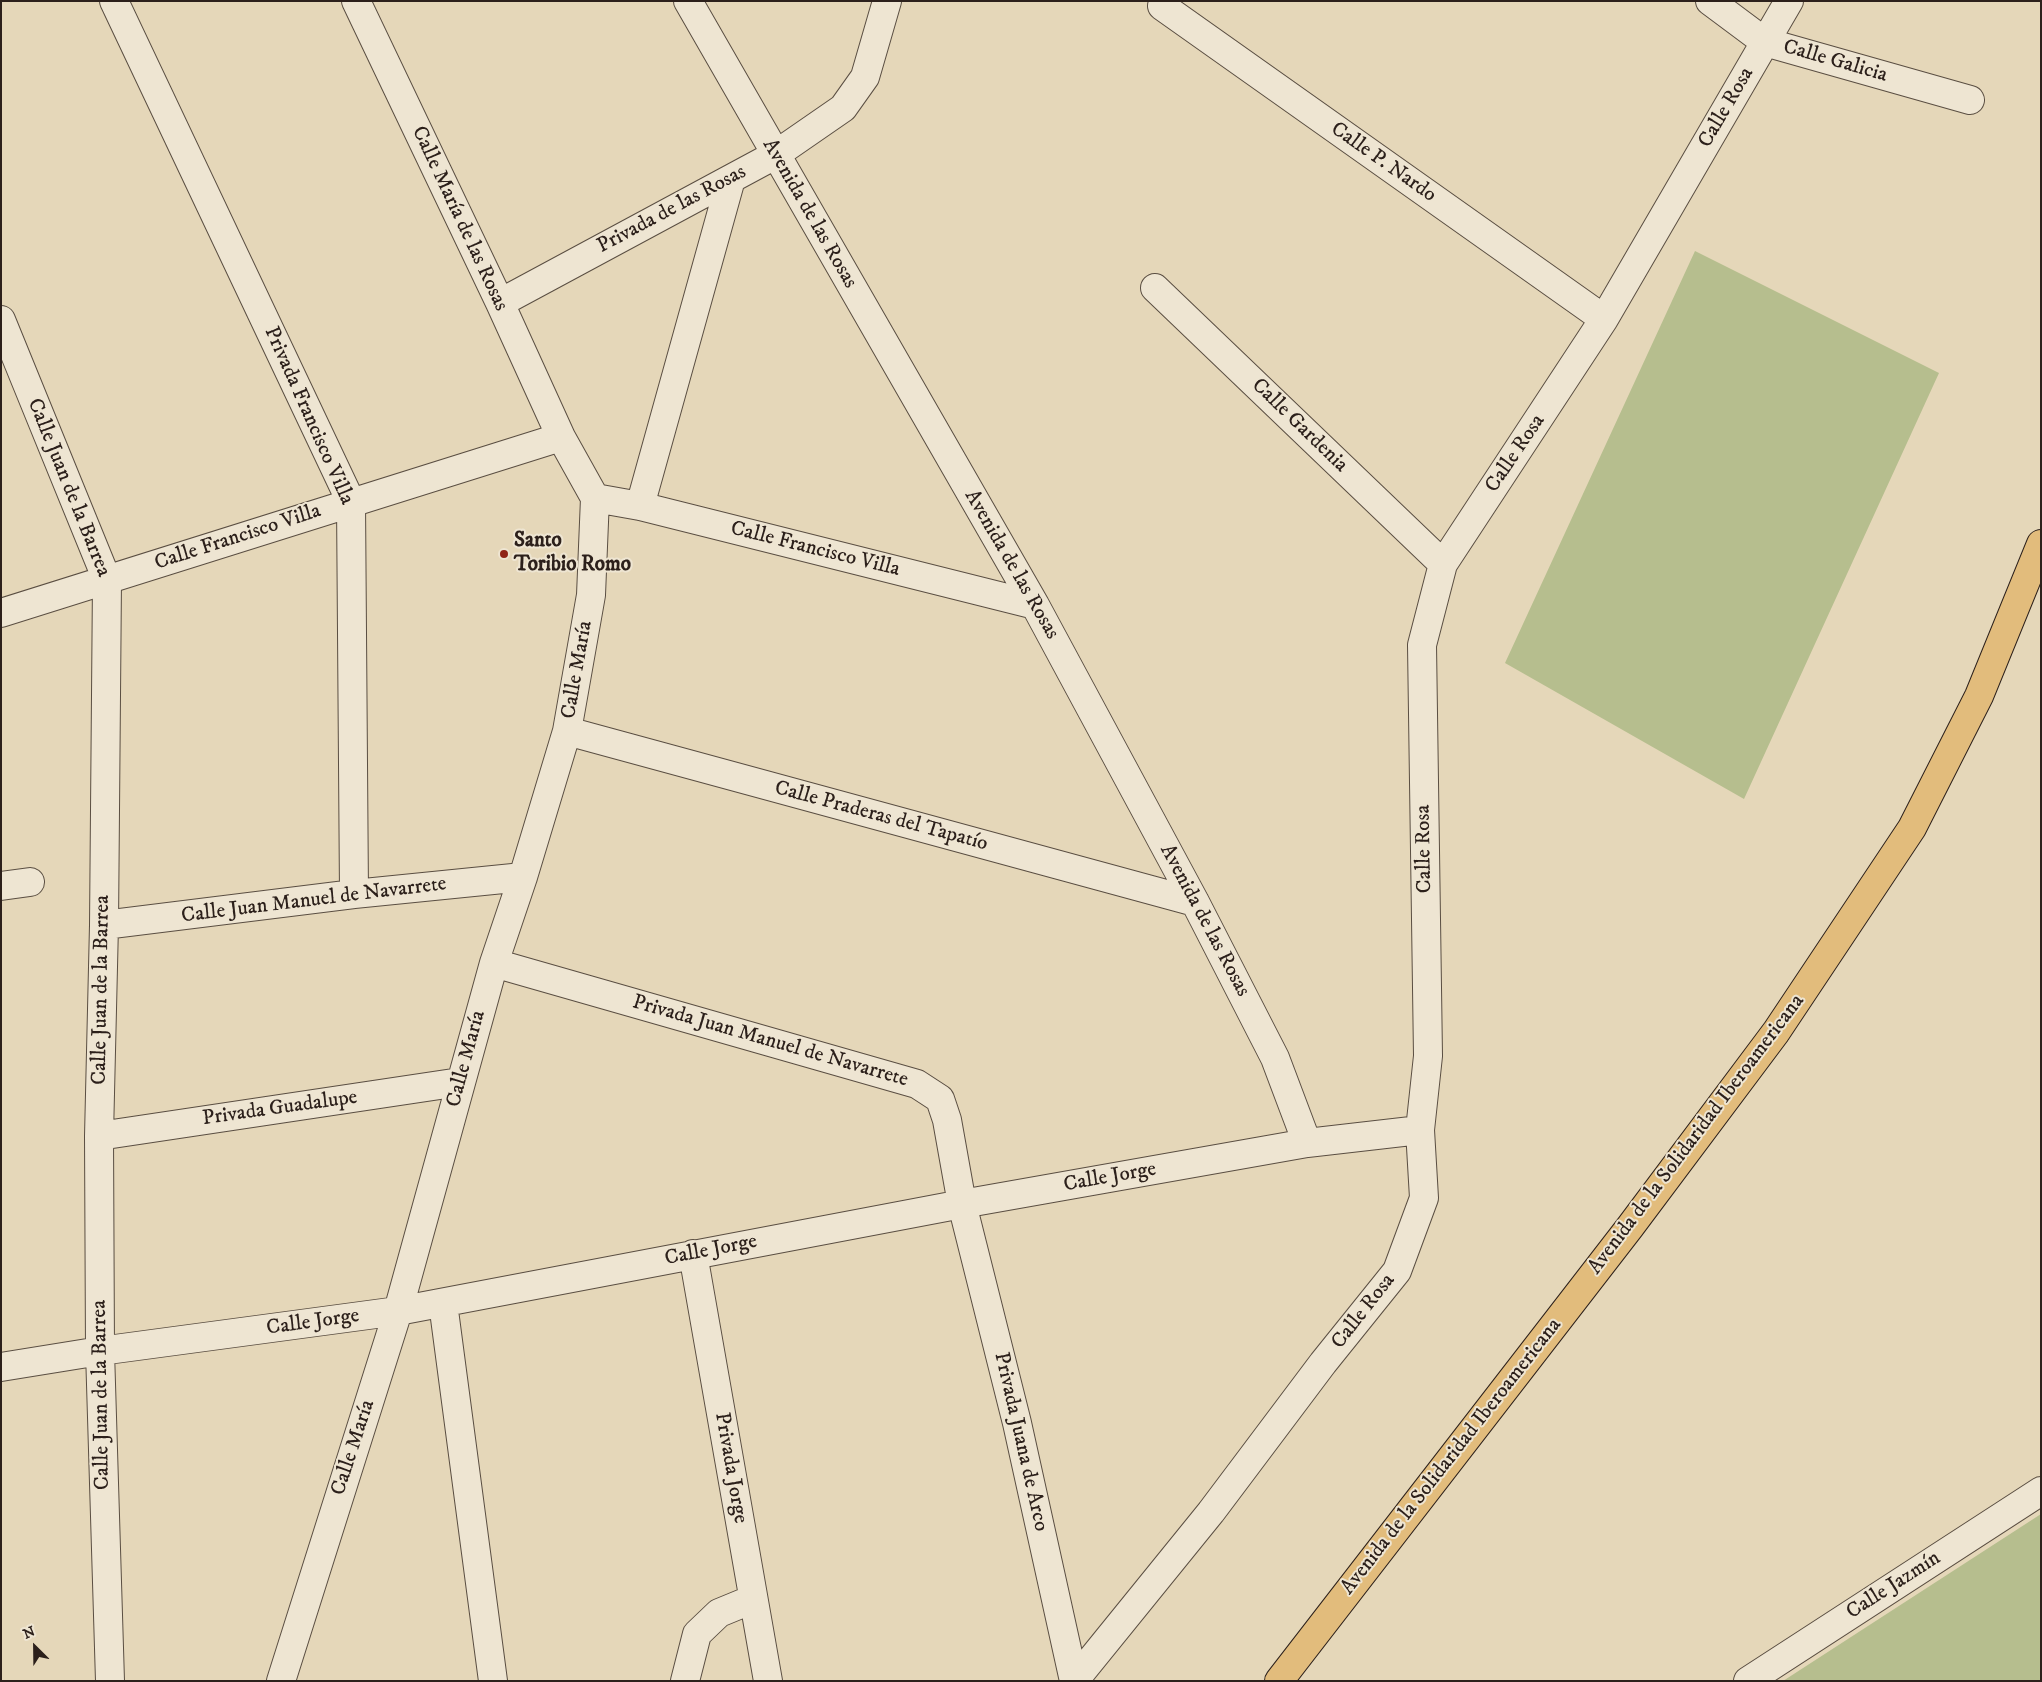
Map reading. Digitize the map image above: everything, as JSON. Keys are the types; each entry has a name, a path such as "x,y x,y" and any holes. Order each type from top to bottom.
{"highway":[{"name":"Avenida de la Solidaridad Iberoamericana","path":"1280,1681 1630,1227 1781,1024 1912,828 1979,696 2041,544"}],"street":[{"name":"Privada Francisco Villa","path":"114,1 351,502 354,894"},
{"name":"Calle María de las Rosas","path":"356,1 500,303 561,437"},
{"name":"Avenida de las Rosas","path":"688,1 1035,606 1195,902 1275,1058 1307,1143"},
{"name":"Privada de las Rosas","path":"500,303 775,155 843,108 865,77 887,1"},
{"name":"Calle Galicia","path":"1710,1 1765,42 1970,100"},
{"name":"Calle Rosa","path":"1074,1681 1211,1512 1323,1363 1397,1272 1424,1198 1420,1130 1428,1056 1422,645 1443,564 1604,319 1789,1"},
{"name":"Calle P. Nardo","path":"1162,6 1604,319"},
{"path":"640,506 731,179"},
{"name":"Calle Gardenia","path":"1155,288 1443,564"},
{"name":"Calle Juan de la Barrea","path":"1,320 107,580 104,925 99,1136 100,1351 110,1681"},
{"name":"Calle Francisco Villa","path":"1,613 561,437"},
{"path":"561,437 595,498"},
{"name":"Calle Francisco Villa","path":"595,498 640,506 1035,606"},
{"name":"Calle María","path":"281,1681 398,1311 494,963 523,877 567,731 591,595 595,498"},
{"name":"Calle Praderas del Tapatío","path":"567,731 1195,902"},
{"name":"Calle Juan Manuel de Navarrete","path":"104,925 354,894 523,877"},
{"path":"1,886 30,882"},
{"name":"Privada Juan Manuel de Navarrete","path":"494,963 917,1084 940,1099 947,1120 962,1204"},
{"name":"Privada Guadalupe","path":"99,1136 460,1082"},
{"name":"Calle Jorge","path":"1,1367 100,1351 398,1311 962,1204 1307,1143 1420,1130"},
{"name":"Privada Juana de Arco","path":"962,1204 1017,1423 1074,1681"},
{"name":"Privada Jorge","path":"693,1254 768,1681"},
{"path":"443,1303 493,1681"},
{"name":"Calle Jazmín","path":"1748,1681 2041,1491"},
{"path":"685,1681 696,1634 719,1613 753,1599"}],"green space":[{"path":"1695,251 1939,373 1744,799 1505,663"},
{"path":"2041,1514 2041,1681 1783,1681"}],"place":[{"name":"Santo Toribio Romo","path":"504,554"}]}
